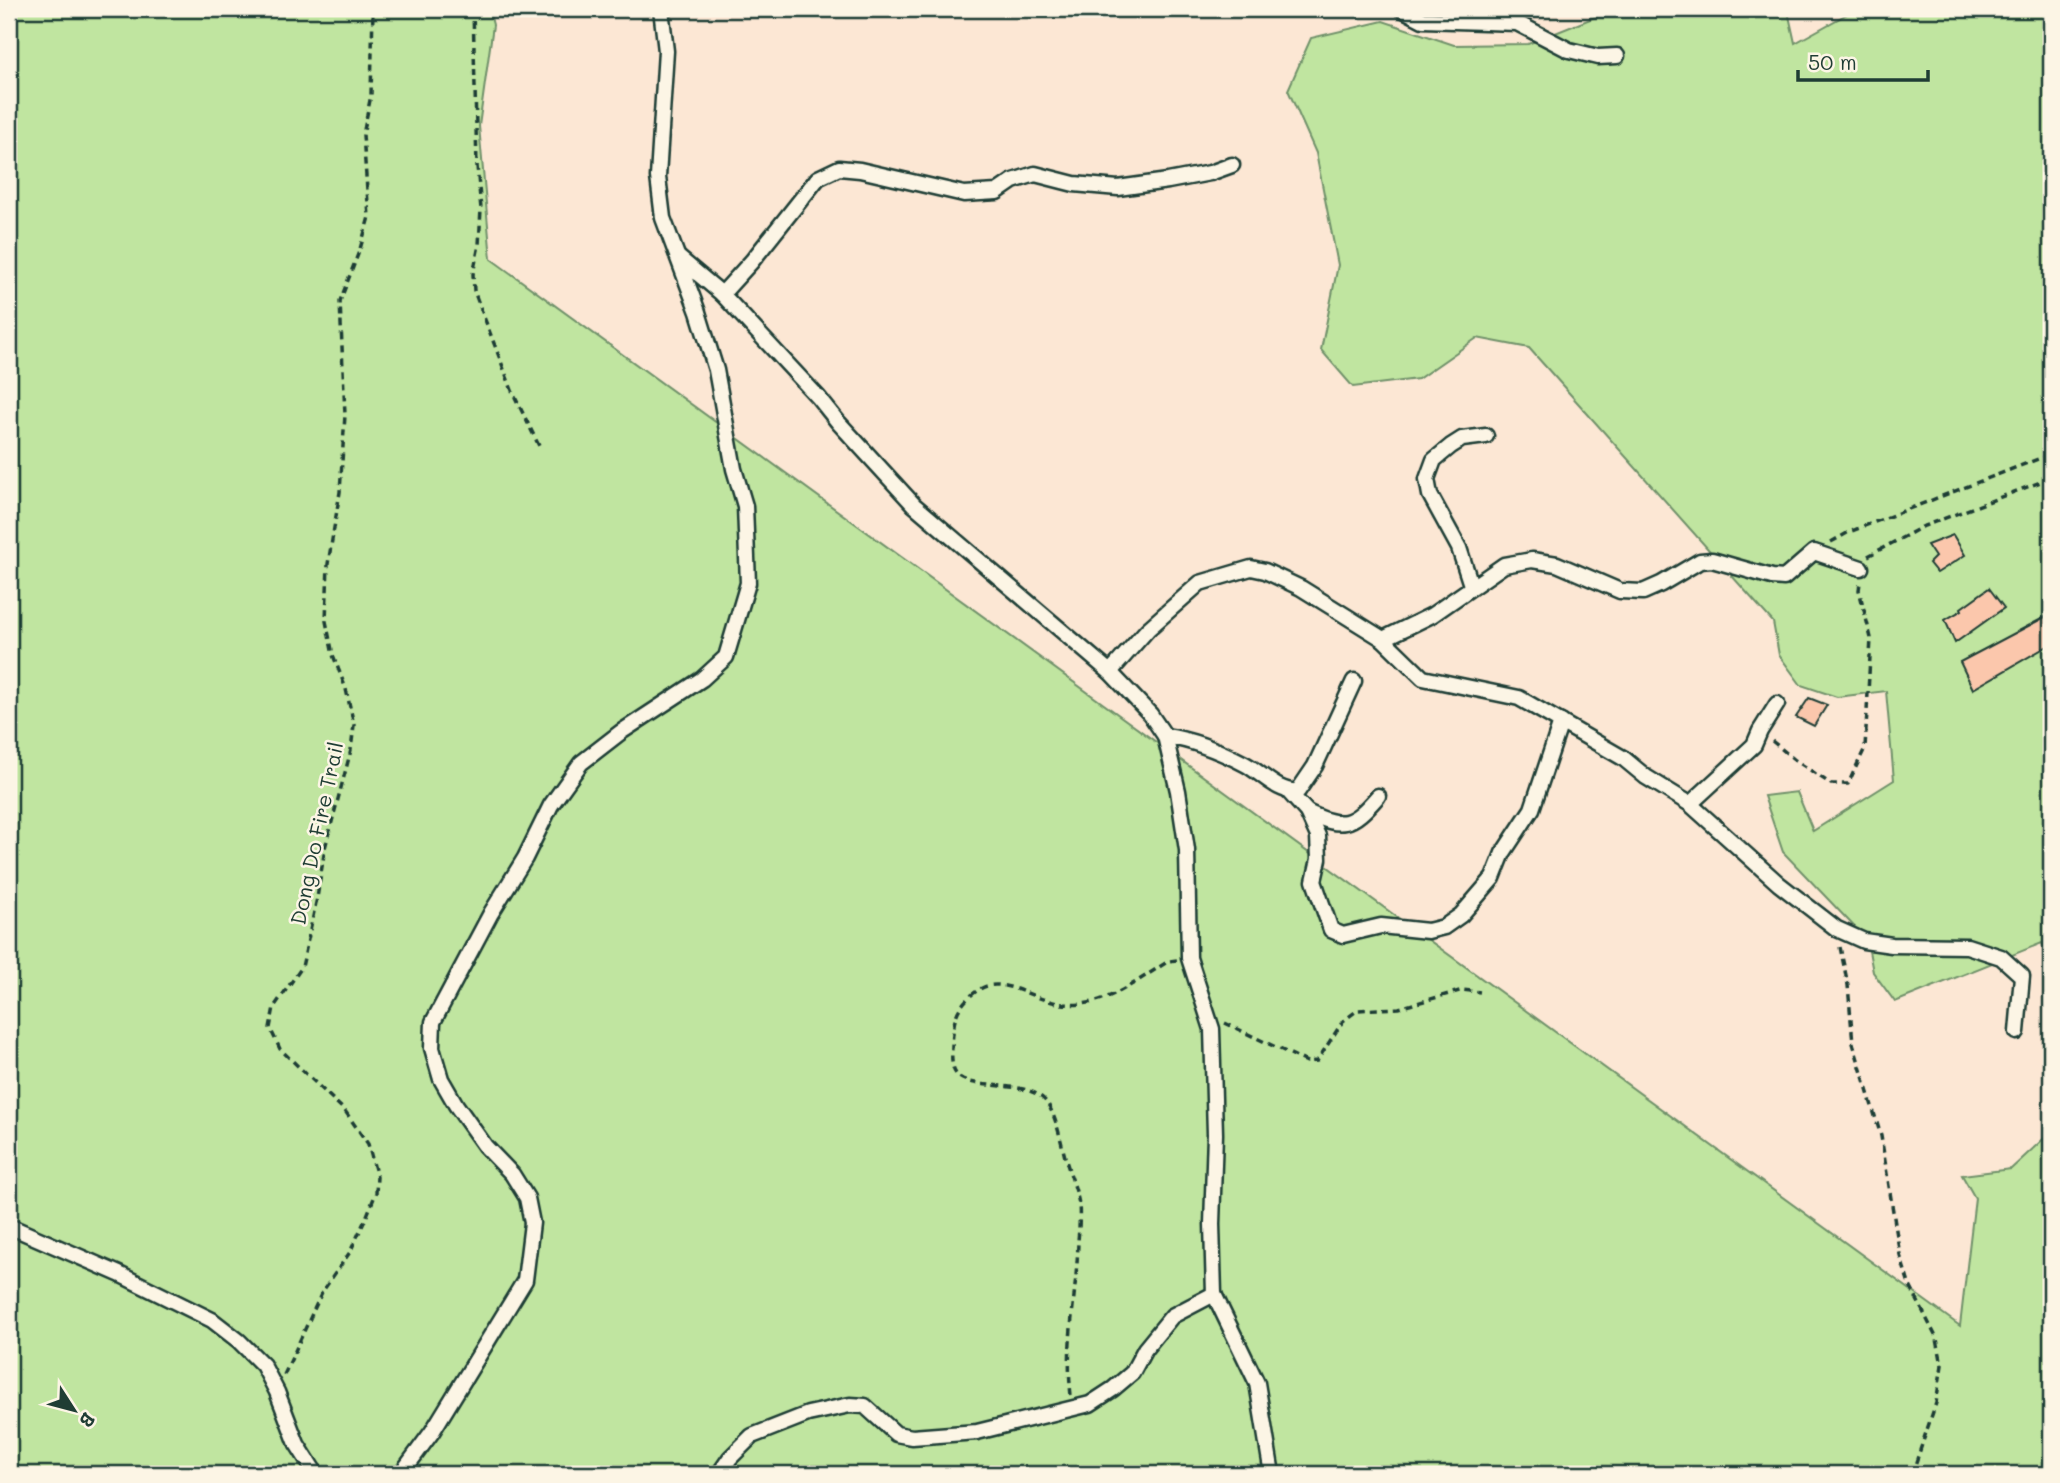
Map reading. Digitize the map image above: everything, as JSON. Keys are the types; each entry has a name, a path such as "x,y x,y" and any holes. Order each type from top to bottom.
{"street":[{"path":"401,1474 432,1432 525,1280 532,1223 527,1198 512,1174 485,1146 456,1105 442,1079 432,1048 433,1023 491,913 525,858 551,805 581,763 621,732 702,679 726,657 748,583 745,506 734,469 716,370 663,218 658,177 666,51 661,9"},
{"path":"1402,9 1423,20 1517,23 1569,50 1598,57 1617,56"},
{"path":"722,294 818,178 839,168 860,170 964,194 997,192 1013,181 1035,174 1074,184 1118,188 1210,173 1233,165"},
{"path":"677,256 722,294 915,505 1110,672 1150,714 1165,736 1178,791 1187,850 1189,958 1212,1029 1214,1294 1257,1383 1272,1474"},
{"path":"1471,585 1459,548 1430,495 1427,479 1434,460 1451,446 1462,439 1486,436"},
{"path":"1383,639 1432,615 1471,585 1504,565 1532,560 1557,564 1620,591 1643,592 1700,561 1712,560 1784,578 1814,552 1861,568"},
{"path":"1110,672 1148,629 1200,583 1251,568 1265,571 1301,588 1383,639 1423,678 1519,698 1623,758 1646,777 1689,804 1779,884 1837,929 1864,941 1892,946 1967,946 2001,957 2022,976 2017,1032"},
{"path":"1289,792 1298,791 1305,782 1354,681"},
{"path":"1689,804 1754,745 1777,704"},
{"path":"1165,736 1180,738 1249,766 1289,792 1307,812 1318,836 1319,859 1314,881 1331,930 1343,935 1381,926 1428,931 1444,927 1461,915 1493,878 1503,853 1532,809 1561,722"},
{"path":"1307,812 1329,822 1346,824 1365,811 1378,796"},
{"path":"9,1226 119,1273 212,1320 239,1341 263,1365 277,1392 297,1444 316,1474"},
{"path":"719,1474 730,1458 752,1436 808,1414 850,1405 865,1406 897,1434 912,1437 977,1432 1090,1404 1132,1373 1145,1349 1172,1316 1214,1294"}],"path":[{"name":"Dong Do Fire Trail","path":"277,1392 322,1292 350,1252 376,1193 377,1177 368,1144 345,1111 280,1049 270,1028 274,1007 302,967 326,848 351,750 354,725 326,621 328,564 340,492 345,415 340,301 369,217 363,135 371,94 373,9"},
{"path":"473,9 477,166 481,209 479,246 473,274 474,291 513,393 540,448"},
{"path":"1814,552 1849,532 2051,454"},
{"path":"1760,731 1795,761 1830,784 1848,784 1866,748 1871,639 1859,590 1861,568 1869,554 1924,526 2051,478"},
{"path":"1837,929 1848,985 1853,1043 1881,1136 1900,1255 1909,1284 1937,1339 1942,1366 1936,1403 1912,1474"},
{"path":"1072,1408 1069,1382 1078,1264 1079,1205 1058,1128 1049,1104 1041,1096 997,1084 973,1082 958,1076 953,1066 952,1052 957,1013 973,994 988,986 1003,986 1073,1006 1101,1001 1124,991 1169,961 1189,958"},
{"path":"1208,1013 1307,1062 1317,1061 1343,1021 1358,1010 1399,1008 1463,990 1480,992"}],"green space":[{"path":"9,9 489,9 493,25 479,126 491,259 1960,1326 1975,1198 1962,1175 2011,1169 2051,1132 2051,1474 9,1474"},
{"path":"1615,9 1778,9 1788,11 1795,43 1856,9 2051,9 2051,959 2042,943 1895,1002 1873,972 1867,940 1783,852 1764,796 1797,792 1813,831 1894,780 1886,691 1837,697 1801,685 1779,655 1773,622 1529,348 1477,338 1418,379 1353,387 1321,350 1338,265 1316,153 1288,90 1311,38 1383,21 1454,45 1528,44"}],"building":[{"path":"1953,535 1965,555 1937,573 1929,563 1935,557 1927,545"},
{"path":"1989,588 2004,608 1955,643 1945,620"},
{"path":"2051,614 2051,644 1973,689 1960,662"},
{"path":"1809,698 1827,705 1814,726 1796,717"}]}
